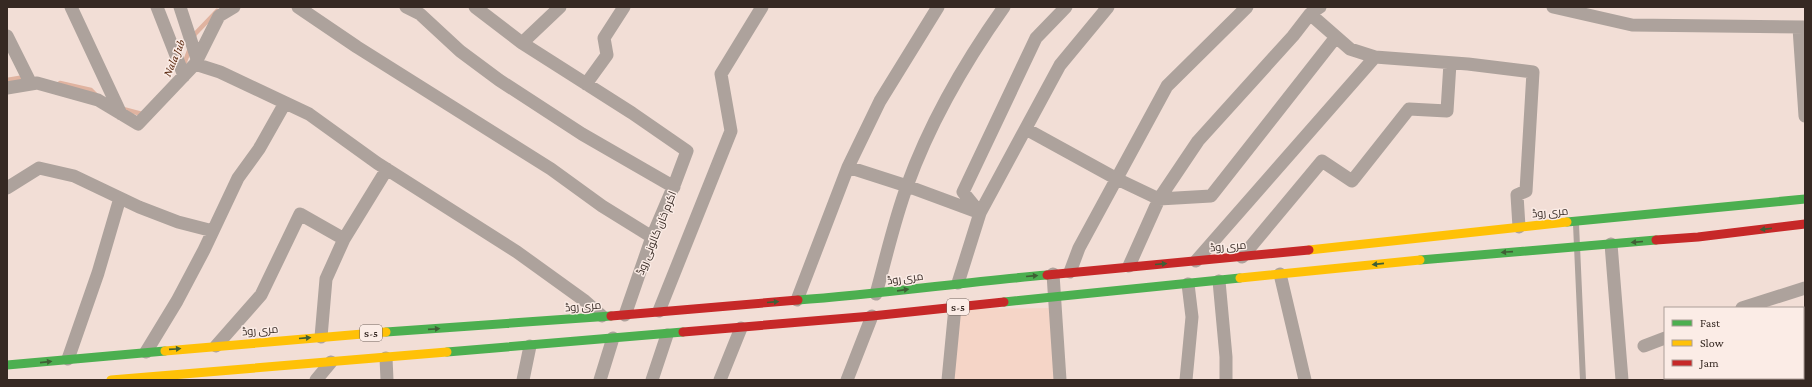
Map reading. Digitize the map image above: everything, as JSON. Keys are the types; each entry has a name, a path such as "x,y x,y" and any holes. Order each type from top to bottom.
{"main road":[{"name":"مری روڈ","path":"7,365 321,337 625,315 876,294 958,283 1130,266 1242,257 1576,221 1805,199"},
{"name":"S-5","path":"110,380 247,374 331,362 613,338 667,335 872,316 1493,253 1698,237 1805,224"},
{"path":"362,334 364,359"}],"street":[{"path":"71,7 121,114"},
{"path":"157,7 184,76"},
{"path":"180,7 196,62"},
{"path":"7,88 37,83 98,100 138,124 196,62 220,16 234,7"},
{"path":"298,7 357,47 551,168 602,206 652,237"},
{"path":"406,7 420,14 460,51 499,80 582,134 674,187"},
{"path":"475,7 522,43 586,84 607,56 604,38 624,7"},
{"path":"522,43 560,7"},
{"path":"659,311 731,132 721,74 762,7"},
{"path":"797,300 848,167 880,100 938,7"},
{"path":"876,294 907,186 937,117 976,47 1004,7"},
{"path":"980,213 963,192 1036,38 1066,7"},
{"path":"958,283 980,213 1060,65 1108,7"},
{"path":"1070,272 1079,248 1167,86 1246,7"},
{"path":"1553,7 1632,25 1802,27 1805,116"},
{"path":"1130,266 1159,199 1198,141 1315,10 1336,37 1350,49 1374,57 1533,72 1526,191 1517,195 1519,227"},
{"path":"7,36 31,84"},
{"path":"1026,129 1116,179 1159,199 1210,196 1336,37"},
{"path":"1196,261 1374,57"},
{"path":"196,62 309,114 387,169 517,252 585,301 602,316"},
{"path":"1242,257 1322,161 1352,181 1409,109 1446,111 1450,63"},
{"name":"اکرم خان کالونی روڈ","path":"586,84 632,113 687,151 674,187 652,237 625,315"},
{"path":"146,352 177,301 238,178 259,149 285,103"},
{"path":"848,167 907,186 980,213"},
{"path":"7,188 39,168 74,176 120,198 178,222 213,231"},
{"path":"321,337 326,279 344,239 387,169"},
{"path":"68,359 98,273 120,198"},
{"path":"216,346 261,294 300,214 344,239"},
{"path":"1611,244 1622,380"},
{"path":"1053,274 1060,380"},
{"path":"1280,274 1305,380"},
{"path":"1219,281 1226,357 1226,380"},
{"path":"1186,380 1192,317 1188,284"},
{"path":"1745,307 1805,288"},
{"path":"948,380 955,307"},
{"path":"847,380 872,316"},
{"path":"720,380 741,328"},
{"path":"652,380 667,335"},
{"path":"600,380 613,338"},
{"path":"1644,346 1664,338"},
{"path":"523,380 530,346"},
{"path":"386,358 387,380"},
{"path":"316,380 331,362"}],"lane":[{"path":"1576,221 1582,380"}],"shaded area":[{"path":"1052,308 1058,380 946,380 958,309"}],"waterway":[{"name":"Nala Jub","path":"193,39 195,34 217,11"},
{"name":"Nala Jub","path":"183,67 190,48"},
{"name":"Nala Jub","path":"7,80 25,77"},
{"name":"Nala Jub","path":"60,83 91,90 96,95"},
{"name":"Nala Jub","path":"123,109 142,114 144,113"}],"traffic: fast":[{"path":"1567,222 1805,199"},
{"path":"1420,260 1656,240"},
{"path":"798,300 861,295 1047,275"},
{"path":"1004,302 1240,278"},
{"path":"386,332 611,316"},
{"path":"447,352 683,332"},
{"path":"7,365 165,351"}],"traffic: slow":[{"path":"1309,250 1567,222"},
{"path":"1240,278 1420,260"},
{"path":"165,351 386,332"},
{"path":"111,380 447,352"}],"traffic: jam":[{"path":"1656,240 1698,237 1805,224"},
{"path":"1047,275 1309,250"},
{"path":"611,316 798,300"},
{"path":"683,332 872,316 1004,302"}]}
